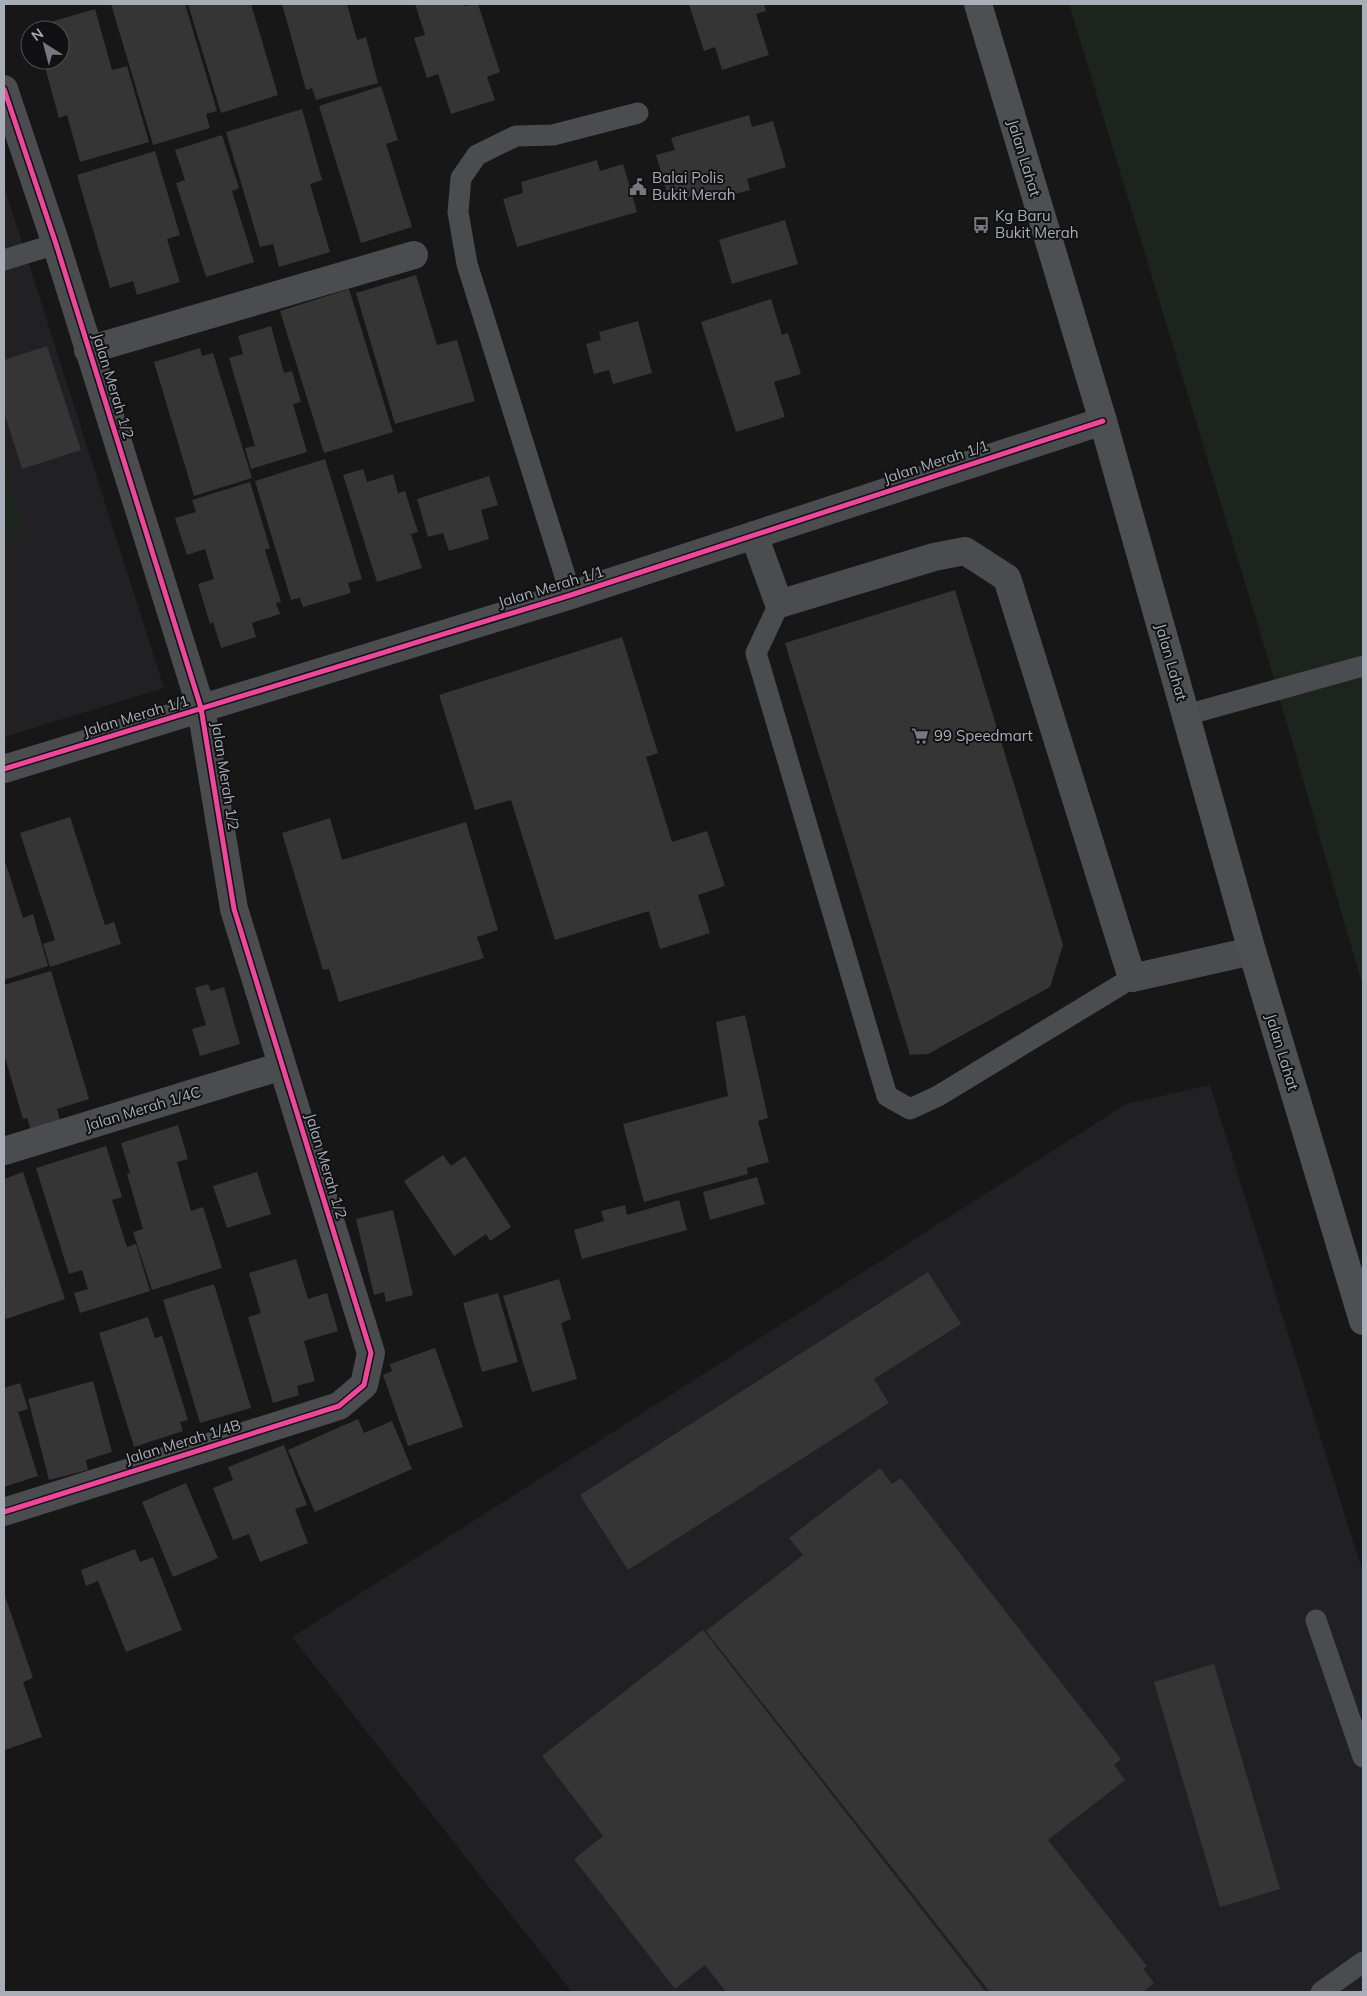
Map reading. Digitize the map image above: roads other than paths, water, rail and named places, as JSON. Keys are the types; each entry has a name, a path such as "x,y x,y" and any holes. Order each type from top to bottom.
{"main road":[{"name":"Jalan Lahat","path":"978,4 1103,421 1252,951 1363,1321"}],"street":[{"name":"Jalan Merah 1/2","path":"4,89 56,244 201,708 234,909 371,1353 364,1385"},
{"path":"88,350 414,255"},
{"name":"Jalan Merah 1/1","path":"4,770 571,595 1103,421"},
{"path":"754,535 779,604 934,557 965,552 1007,578 1132,978 1252,951"},
{"name":"Jalan Merah 1/4C","path":"4,1151 282,1066"},
{"name":"Jalan Merah 1/4B","path":"4,1512 339,1406 364,1385"}],"lane":[{"path":"571,595 467,264 458,212 461,178 477,155 516,136 553,135 638,113"},
{"path":"4,260 56,244"},
{"path":"779,604 756,653 887,1096 910,1109 938,1096 1132,978"},
{"path":"1186,716 1363,666"},
{"path":"1316,1620 1363,1756"},
{"path":"1321,1992 1363,1962"}],"place":[{"name":"Balai Polis Bukit Merah","path":"638,187"},
{"name":"Kg Baru Bukit Merah","path":"981,225"},
{"name":"99 Speedmart","path":"920,736"}]}
